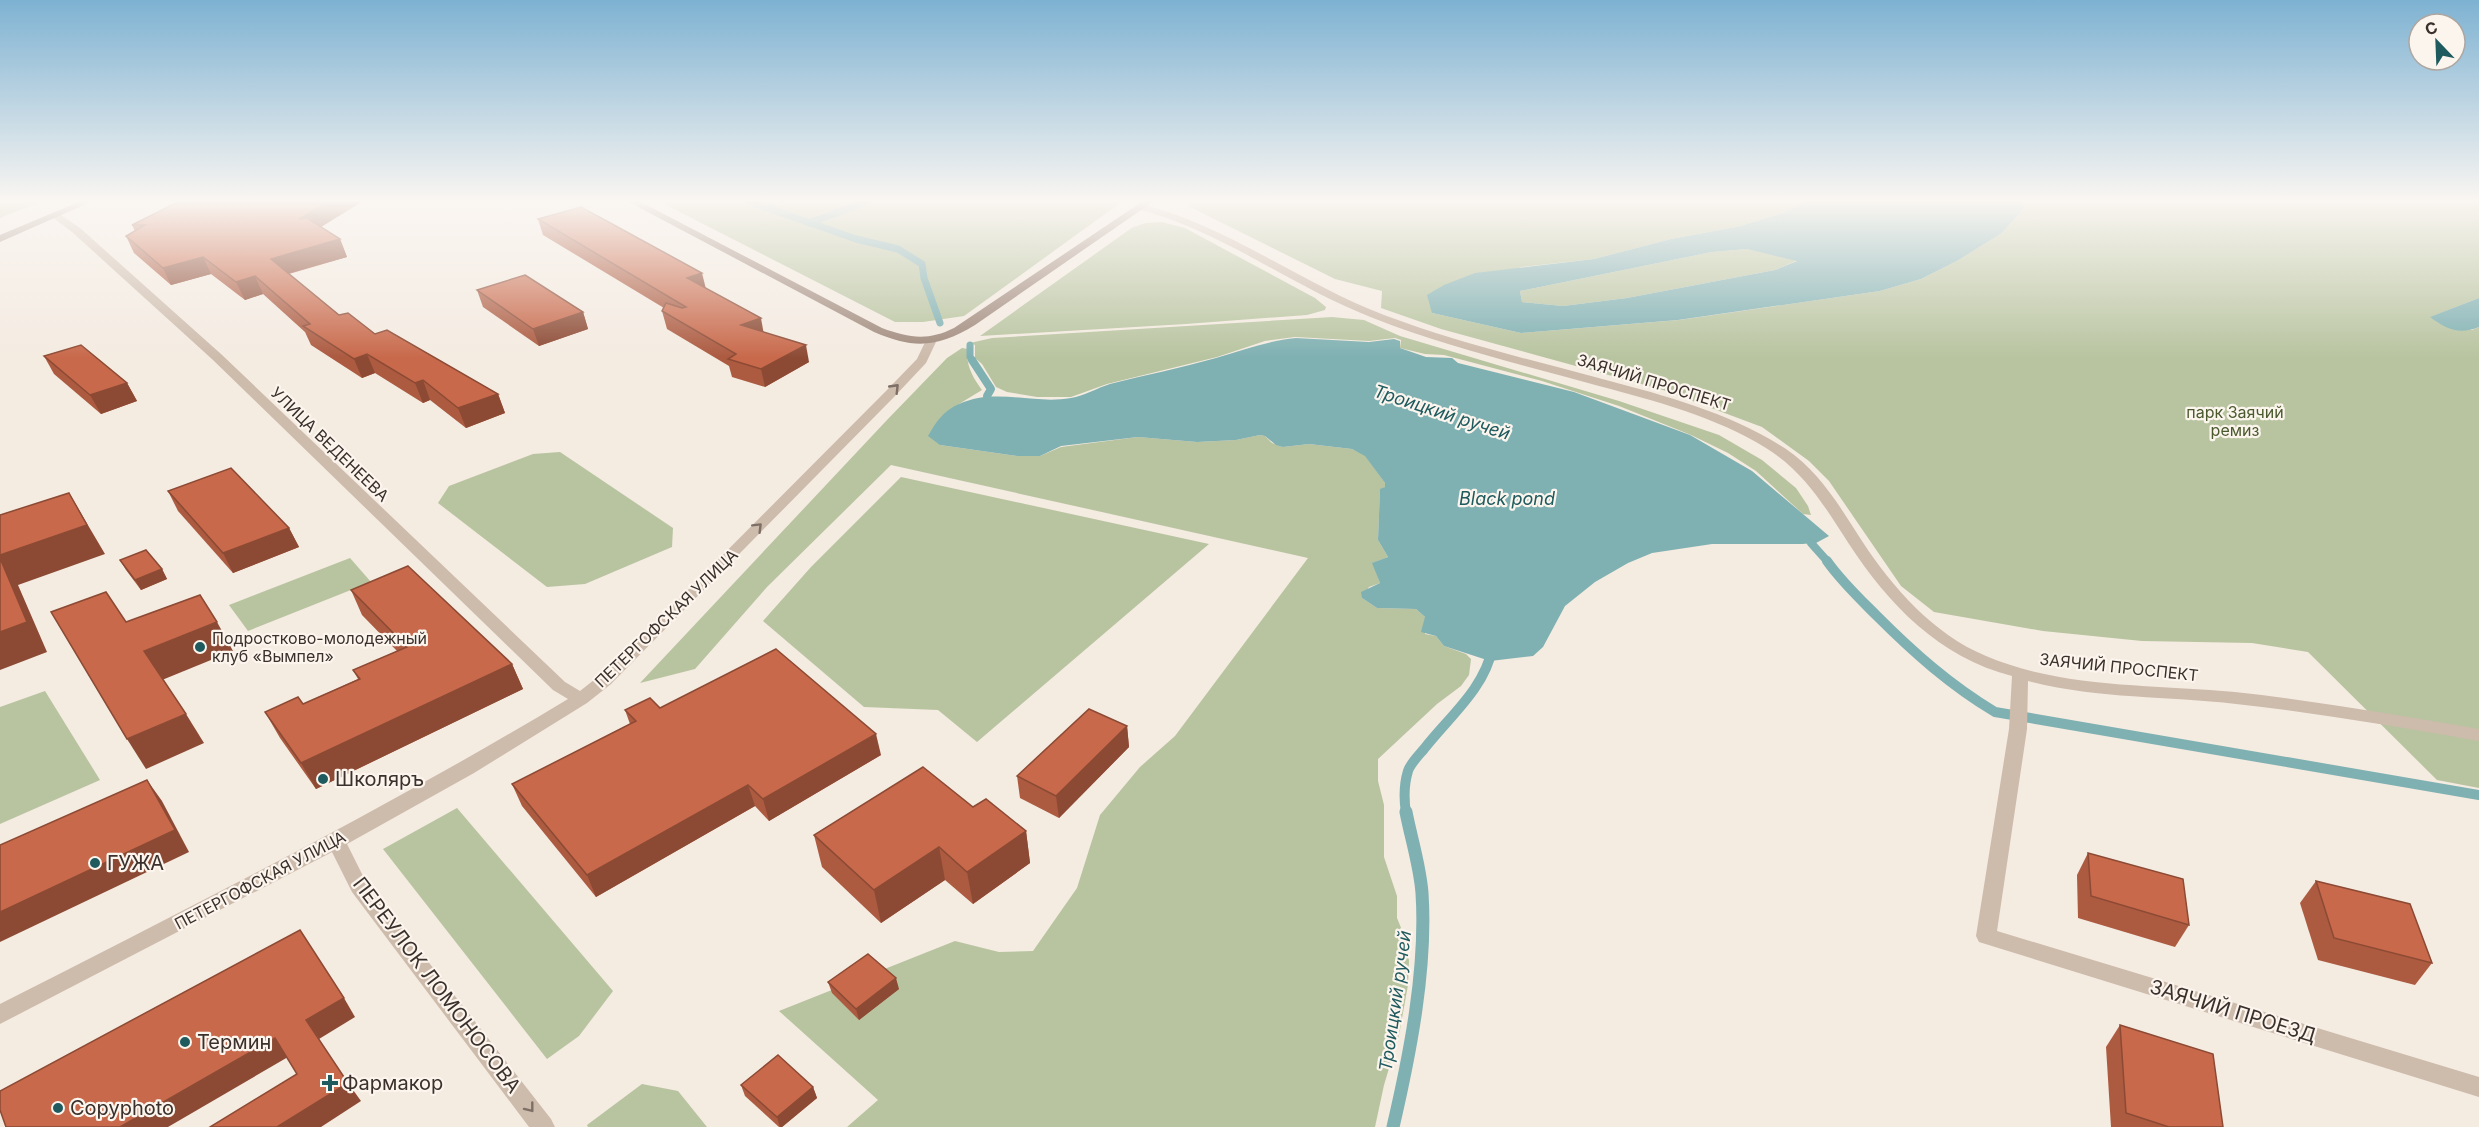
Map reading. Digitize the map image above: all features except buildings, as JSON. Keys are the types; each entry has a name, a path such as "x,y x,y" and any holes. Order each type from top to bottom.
{"main road":[{"path":"733,254 896,338 930,342 941,340 963,329 1073,254"}],"street":[{"name":"УЛИЦА ВЕДЕНЕЕВА","path":"102,254 217,357 559,686 580,699"},
{"name":"ЗАЯЧИЙ ПРОСПЕКТ","path":"1249,254 1326,294 1381,318 1430,335 1680,406 1731,425 1761,440 1790,458 1812,478 1885,583 1928,626 1958,649 1992,665 2054,681 2237,698 2338,711 2479,735"},
{"name":"ПЕТЕРГОФСКАЯ УЛИЦА","path":"0,1015 336,841 468,768 580,699 605,680 664,623 890,394 922,360 930,342"},
{"name":"ЗАЯЧИЙ ПРОЕЗД","path":"2020,674 2019,720 1986,936 2479,1087"},
{"name":"ПЕРЕУЛОК ЛОМОНОСОВА","path":"336,841 358,887 543,1127"}],"green space":[{"path":"761,254 1050,254 964,316 923,322 895,322"},
{"path":"1096,254 1233,254 1315,298 1326,307 1325,310 1307,315 980,336"},
{"name":"парк Заячий ремиз","path":"1284,254 1615,254 1594,259 1521,267 1432,313 1521,333 1679,320 1880,291 1921,279 1969,254 2479,254 2479,298 2431,317 2472,330 2479,327 2479,788 2437,780 2308,652 2252,643 2142,641 2043,631 1934,612 1901,586 1829,481 1809,461 1762,427 1663,390 1441,329 1381,308 1382,291 1335,279"},
{"path":"1704,254 1768,254 1798,260 1775,270 1627,298 1563,306 1522,302 1520,291"},
{"path":"1332,317 1364,320 1400,336 1619,401 1719,435 1762,460 1796,488 1811,515 1803,514 1756,471 1728,453 1691,435 1619,406 1542,381 1444,355 1425,354 1400,348 1401,340 1395,338 1369,341 1295,337 1265,341 1217,357 1107,384 1071,397 1037,397 1007,392 996,387 982,364 975,358 975,345 970,343 992,338"},
{"path":"962,348 968,349 967,355 971,371 982,390 959,404 940,445 1017,456 1040,456 1061,447 1138,437 1197,442 1236,440 1260,435 1283,447 1309,444 1352,449 1365,455 1385,483 1385,487 1380,490 1378,540 1388,557 1373,563 1380,583 1369,587 1362,598 1377,608 1416,609 1425,617 1425,634 1436,636 1444,646 1466,654 1471,659 1469,675 1461,686 1437,704 1378,759 1378,781 1384,805 1384,857 1397,896 1397,918 1406,940 1409,961 1408,985 1399,1035 1384,1085 1375,1127 847,1127 878,1100 779,1011 955,941 999,952 1033,951 1077,888 1100,815 1140,767 1175,736 1308,558 891,465 767,587 695,669 640,683 887,420 947,358"},
{"path":"560,452 673,528 672,547 585,584 547,587 438,503 449,486 533,454"},
{"path":"901,477 1209,544 977,742 938,710 864,707 763,621 811,567"},
{"path":"350,558 371,582 248,631 229,605"},
{"path":"45,691 100,780 0,824 0,707"},
{"path":"457,808 613,991 579,1036 547,1059 383,849"},
{"path":"642,1084 678,1091 707,1127 588,1127 587,1125"}],"water":[{"path":"1615,254 1704,254 1520,291 1522,302 1563,306 1627,298 1775,270 1797,261 1766,254 1969,254 1921,279 1880,291 1678,320 1521,333 1432,313 1427,295 1444,285 1475,273 1594,259"},
{"path":"2479,298 2479,327 2453,330 2430,317"},
{"name":"Black pond","path":"1296,338 1369,342 1394,339 1400,341 1400,348 1426,357 1452,358 1458,363 1574,392 1690,435 1752,471 1829,536 1816,543 1712,544 1652,553 1628,563 1595,582 1565,606 1543,647 1533,656 1490,661 1444,646 1436,636 1421,632 1425,617 1416,609 1377,608 1362,598 1361,592 1380,583 1372,563 1388,557 1378,540 1380,489 1385,487 1385,483 1365,456 1352,449 1309,444 1283,447 1260,435 1236,440 1197,442 1138,437 1061,446 1040,456 1017,456 940,445 928,436 944,414 959,404 973,399 1001,396 1043,400 1071,398 1110,384"}],"waterway":[{"name":"Троицкий ручей","path":"905,254 922,264 924,278 940,323"},
{"name":"Троицкий ручей","path":"970,345 970,357 973,361"},
{"name":"Троицкий ручей","path":"972,360 991,389 987,396 990,408"},
{"path":"1811,543 1828,562"},
{"path":"1827,561 1857,596 1918,655 1963,691 1995,712 2479,795"},
{"name":"Троицкий ручей","path":"1406,813 1405,787 1409,768 1474,690 1482,677 1492,649"},
{"name":"Троицкий ручей","path":"1393,1127 1416,1011 1422,951 1421,883 1406,812"}],"place":[{"name":"Подростково-молодежный клуб «Вымпел»","path":"200,647"},
{"name":"Школяръ","path":"323,779"},
{"name":"ГУЖА","path":"95,863"},
{"name":"Термин","path":"185,1042"},
{"name":"Фармакор","path":"330,1083"},
{"name":"Copyphoto","path":"58,1108"}]}
